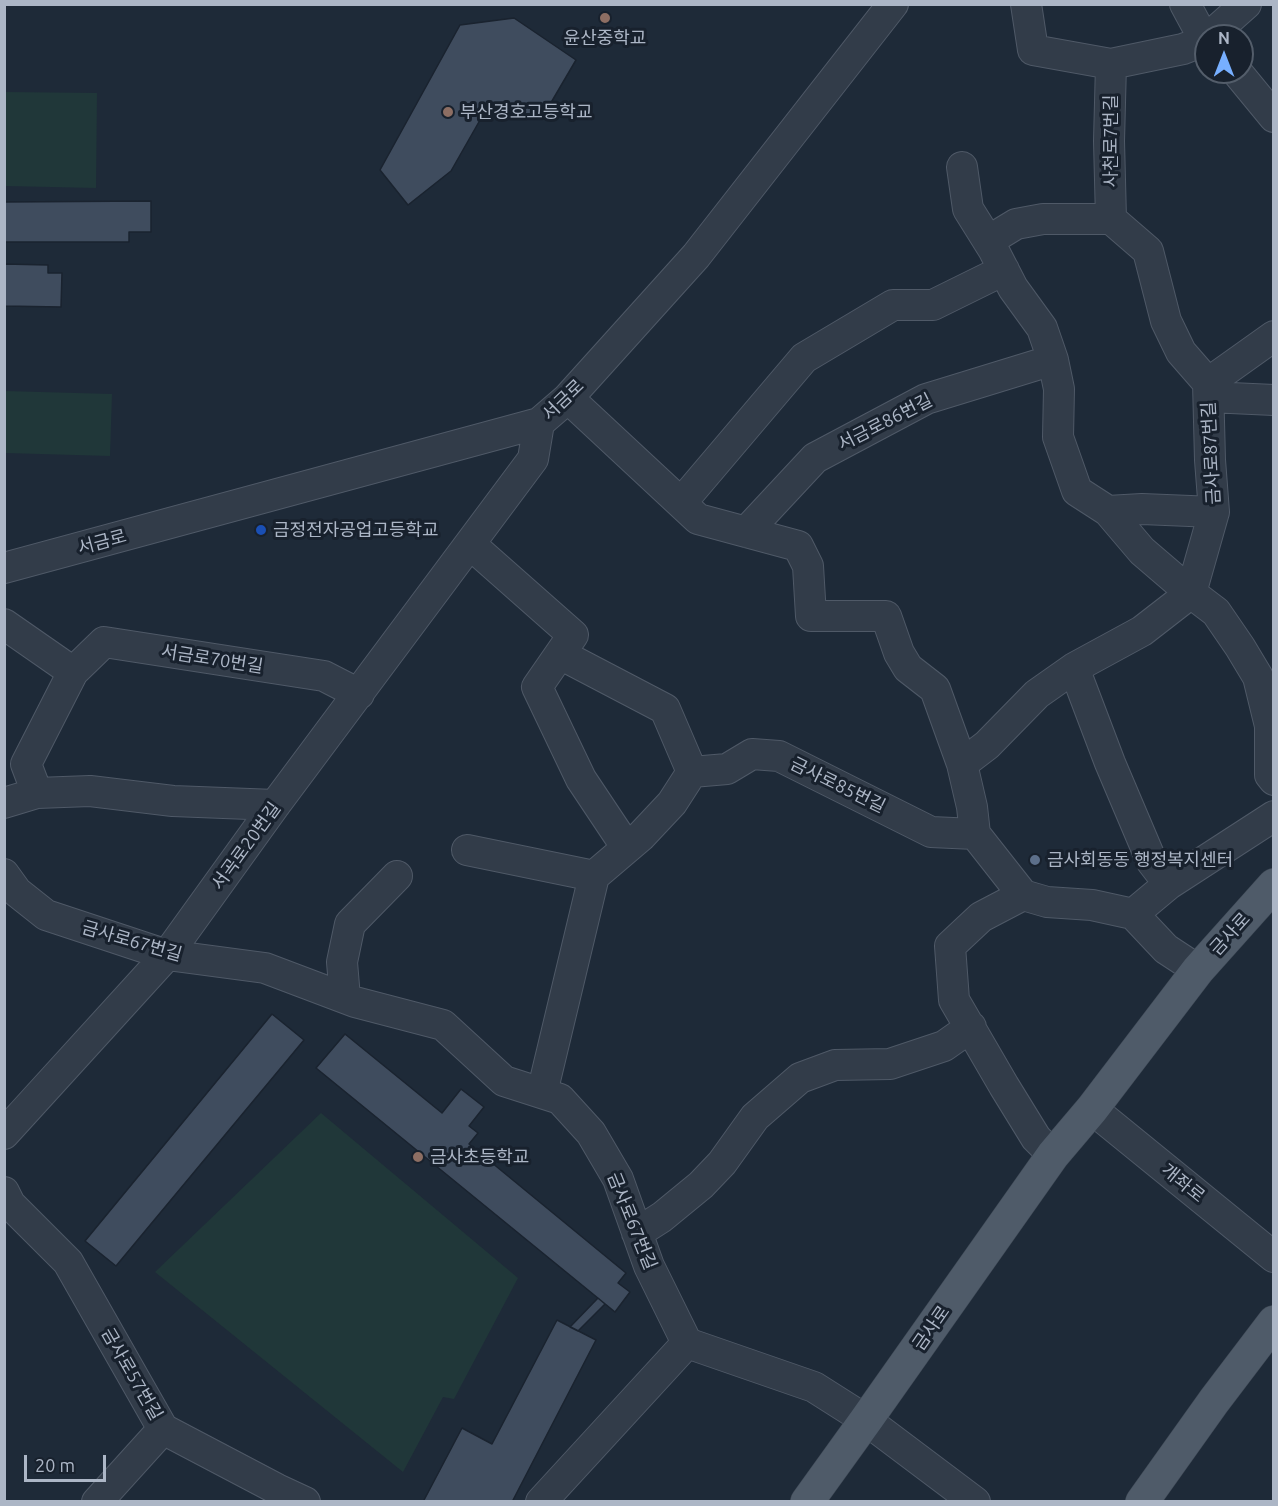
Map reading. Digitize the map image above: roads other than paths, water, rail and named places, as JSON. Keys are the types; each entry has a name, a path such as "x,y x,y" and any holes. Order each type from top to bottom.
{"main road":[{"name":"금사로","path":"807,1502 1053,1155 1092,1109 1198,970 1274,885"},
{"path":"1142,1502 1274,1322"}],"street":[{"name":"서금로","path":"4,568 538,423 568,398 696,256 893,4"},
{"path":"1026,4 1033,50 1111,64 1194,45"},
{"path":"1185,4 1197,24"},
{"path":"1224,24 1246,4"},
{"name":"사천로7번길","path":"1111,64 1109,141 1112,219"},
{"path":"1247,84 1274,117"},
{"path":"962,167 968,210 988,241 1013,288 1042,328 1053,360 1059,389 1058,437 1077,491 1108,511 1142,551 1216,612 1258,677 1270,726 1270,775 1274,780"},
{"path":"988,241 1016,224 1043,219 1112,219"},
{"name":"금사로87번길","path":"1112,219 1148,251 1166,321 1181,352 1209,390 1210,460 1214,512 1191,593"},
{"path":"681,503 804,358 893,305 933,305 1004,270"},
{"path":"1209,390 1274,336"},
{"name":"서금로86번길","path":"746,532 815,458 926,399 1053,360"},
{"path":"1209,390 1274,400"},
{"path":"568,398 698,519 798,546 808,566 811,616 886,616 899,653 908,668 934,689 962,764 972,807 975,834 1023,895 1047,902 1092,905 1133,914 1166,949 1198,970"},
{"name":"서곡로20번길","path":"4,1134 167,955 275,805 533,459 538,423"},
{"path":"1108,511 1142,509 1214,512"},
{"path":"471,544 567,644 665,710 692,772 672,803 641,836 594,876 542,1093"},
{"path":"962,764 987,745 1037,694 1074,668 1142,631 1191,593"},
{"path":"4,624 73,672"},
{"name":"서금로70번길","path":"37,793 26,764 73,672 104,642 324,676 358,694"},
{"path":"567,644 537,687 581,779 627,848"},
{"path":"1074,668 1110,763 1152,862 1169,884"},
{"name":"금사로85번길","path":"692,772 727,769 752,754 779,756 931,832 975,834"},
{"path":"4,803 37,793 90,791 173,801 275,805"},
{"path":"1133,914 1169,884 1274,816"},
{"path":"467,850 594,876"},
{"name":"금사로67번길","path":"4,874 17,892 46,915 167,955 265,968 345,998 443,1025 504,1081 560,1099 591,1132 618,1179 649,1266 687,1343"},
{"path":"345,998 342,962 350,924 397,876"},
{"path":"1023,895 981,917 950,946 954,1000 1036,1138 1053,1155"},
{"path":"637,1233 662,1217 701,1185 722,1163 755,1116 800,1078 835,1065 890,1064 944,1046 971,1027"},
{"name":"개좌로","path":"1092,1109 1274,1257"},
{"name":"금사로57번길","path":"4,1192 10,1204 68,1262 163,1429 305,1502"},
{"path":"541,1502 687,1343 814,1387 866,1420 975,1502"},
{"path":"98,1502 163,1429"}],"place":[{"name":"윤산중학교","path":"605,18"},
{"name":"부산경호고등학교","path":"448,112"},
{"name":"금정전자공업고등학교","path":"261,530"},
{"name":"금사회동동 행정복지센터","path":"1035,860"},
{"name":"금사초등학교","path":"418,1157"}]}
